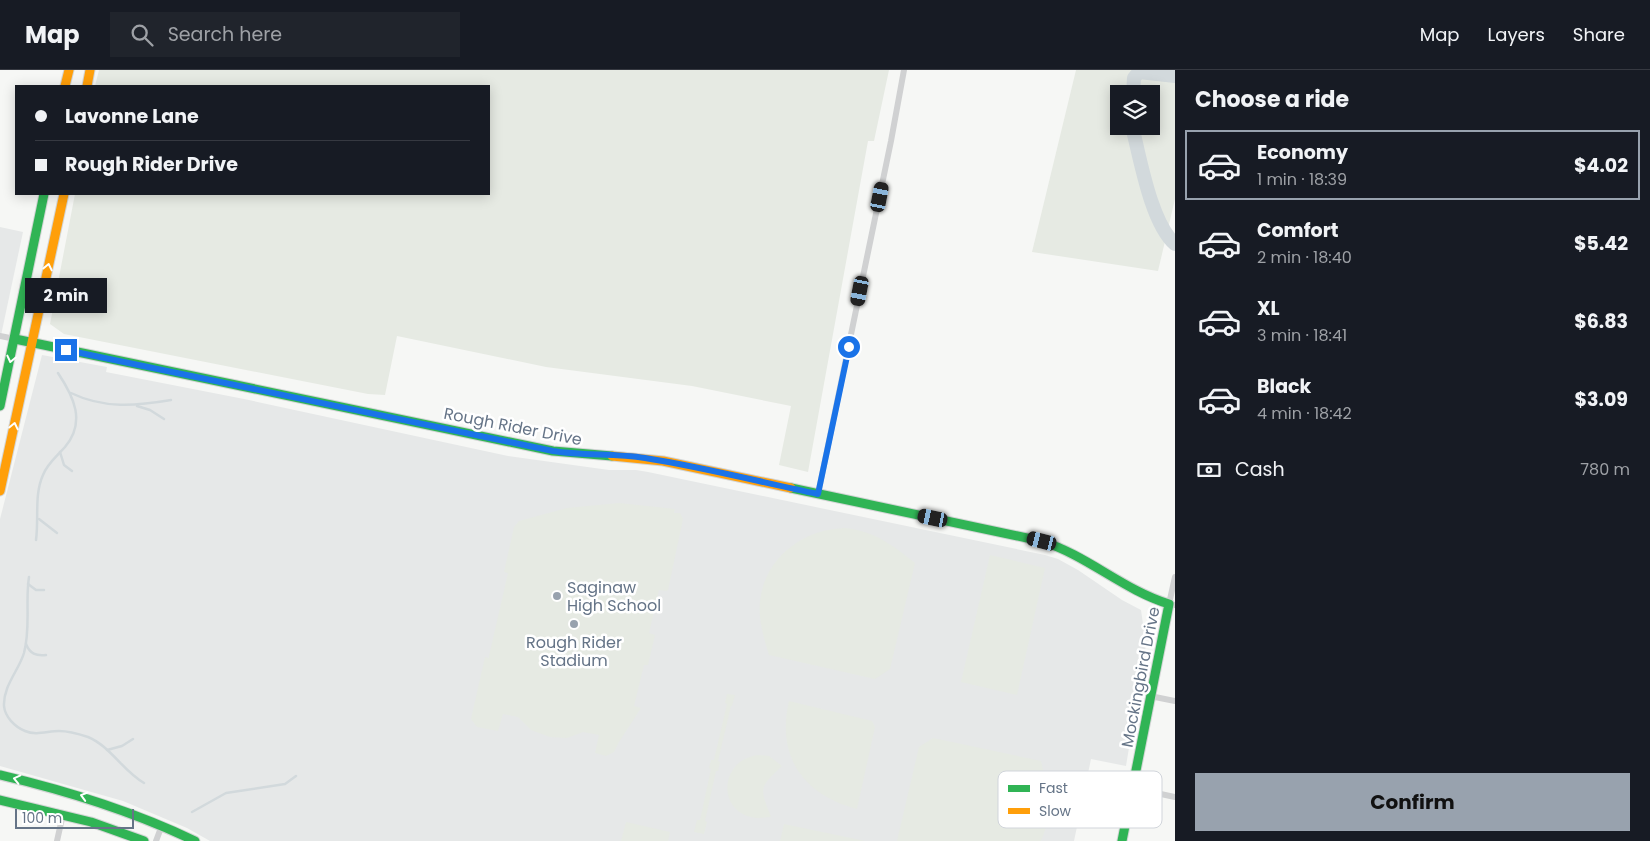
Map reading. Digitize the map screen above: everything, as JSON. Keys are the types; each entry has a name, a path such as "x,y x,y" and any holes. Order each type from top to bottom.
{"street":[{"path":"65,85 69,70"},
{"path":"87,85 90,70"},
{"path":"818,494 904,70"},
{"path":"0,406 44,195"},
{"path":"0,491 64,195"},
{"path":"0,336 15,339"},
{"name":"Rough Rider Drive","path":"15,339 553,451 588,455 634,456 1048,542 1076,554 1130,589 1172,605"},
{"name":"Mockingbird Drive","path":"1136,771 1150,696 1172,605 1175,577"},
{"path":"1150,696 1175,701"},
{"path":"0,775 106,802 195,841"},
{"path":"1162,794 1175,797"},
{"path":"0,800 101,824 144,841"},
{"path":"57,841 62,814"},
{"path":"156,841 162,825"},
{"name":"Mockingbird Drive","path":"1122,841 1125,828"}],"shaded area":[{"path":"99,70 889,70 874,141 868,141 808,472 779,465 791,406 692,386 546,367 397,336 385,395 368,394 64,334 50,324 75,195 490,195 490,85 95,85"},
{"path":"1076,70 1175,70 1175,199 1158,271 1032,252"},
{"path":"0,227 23,232 0,340"},
{"name":"Saginaw High School","path":"42,355 107,367 106,372 244,399 508,456 609,470 648,472 1045,555 1058,559 1078,570 1122,600 1141,610 1146,645 1126,766 1091,759 1089,771 998,771 998,828 1077,828 1074,841 210,841 187,828 123,801 0,766 0,519"},
{"name":"Rough Rider Stadium","path":"619,503 675,509 674,513 680,513 683,519 668,590 659,590 649,633 655,635 648,665 644,665 634,706 641,708 614,752 606,756 595,753 599,735 583,732 567,738 550,737 531,730 518,717 503,714 498,731 477,727 471,719 485,657 489,658 508,573 504,572 514,527 519,521 567,508"},
{"path":"845,528 866,532 883,540 915,563 890,669 875,679 769,655 762,629 760,602 763,586 769,572 778,560 788,549 801,540 829,530"},
{"path":"990,555 1045,568 1017,695 961,682"},
{"path":"727,694 735,695 718,761 720,762 718,771 716,771 705,821 707,822 704,834 694,832 697,820 700,820 711,769 709,768 711,760 714,760 727,704 725,703"},
{"path":"789,701 872,721 875,727 857,809 838,803 822,794 808,783 798,770 791,756 787,739 786,721"},
{"path":"933,738 1041,761 1043,771 998,771 998,828 1045,828 1041,841 897,841 919,747"},
{"path":"758,755 769,756 782,766 769,779 763,789 771,817 754,818 740,812 732,805 728,795 730,775 736,766 745,759"},
{"path":"626,822 670,832 668,841 621,841"},
{"path":"784,824 865,841 780,841"}],"waterway":[{"path":"1134,85 1134,78 1139,72 1175,76"},
{"path":"1134,135 1153,206 1159,221 1175,244"},
{"path":"36,540 40,483 47,467 65,447 75,428 76,419 73,400 58,373"},
{"path":"71,393 96,402 120,405 171,400"},
{"path":"137,406 150,410 164,419"},
{"path":"60,452 64,465 72,471"},
{"path":"39,519 57,533"},
{"path":"29,577 26,643 22,659 4,699 8,718 21,729 29,732 63,731 88,737 103,746 129,772 144,783"},
{"path":"28,584 36,590 44,590"},
{"path":"26,644 34,654 46,655"},
{"path":"107,750 122,746 133,739"},
{"path":"192,812 226,793 285,784 296,776"}],"traffic: fast":[{"path":"0,406 44,195"},
{"path":"15,339 553,451 612,456"},
{"path":"791,488 1041,541 1058,547 1136,590 1169,604 1136,771"},
{"path":"0,775 124,811 195,841"},
{"path":"0,800 91,822 144,841"},
{"path":"1122,841 1125,828"}],"traffic: slow":[{"path":"65,85 69,70"},
{"path":"87,85 90,70"},
{"path":"0,491 64,195"},
{"path":"612,456 663,461 791,488"}],"place":[{"name":"Saginaw High School","path":"557,596"},
{"name":"Rough Rider Stadium","path":"574,624"}],"route":[{"path":"66,350 553,451 588,455 634,456 818,494 849,347"}]}
